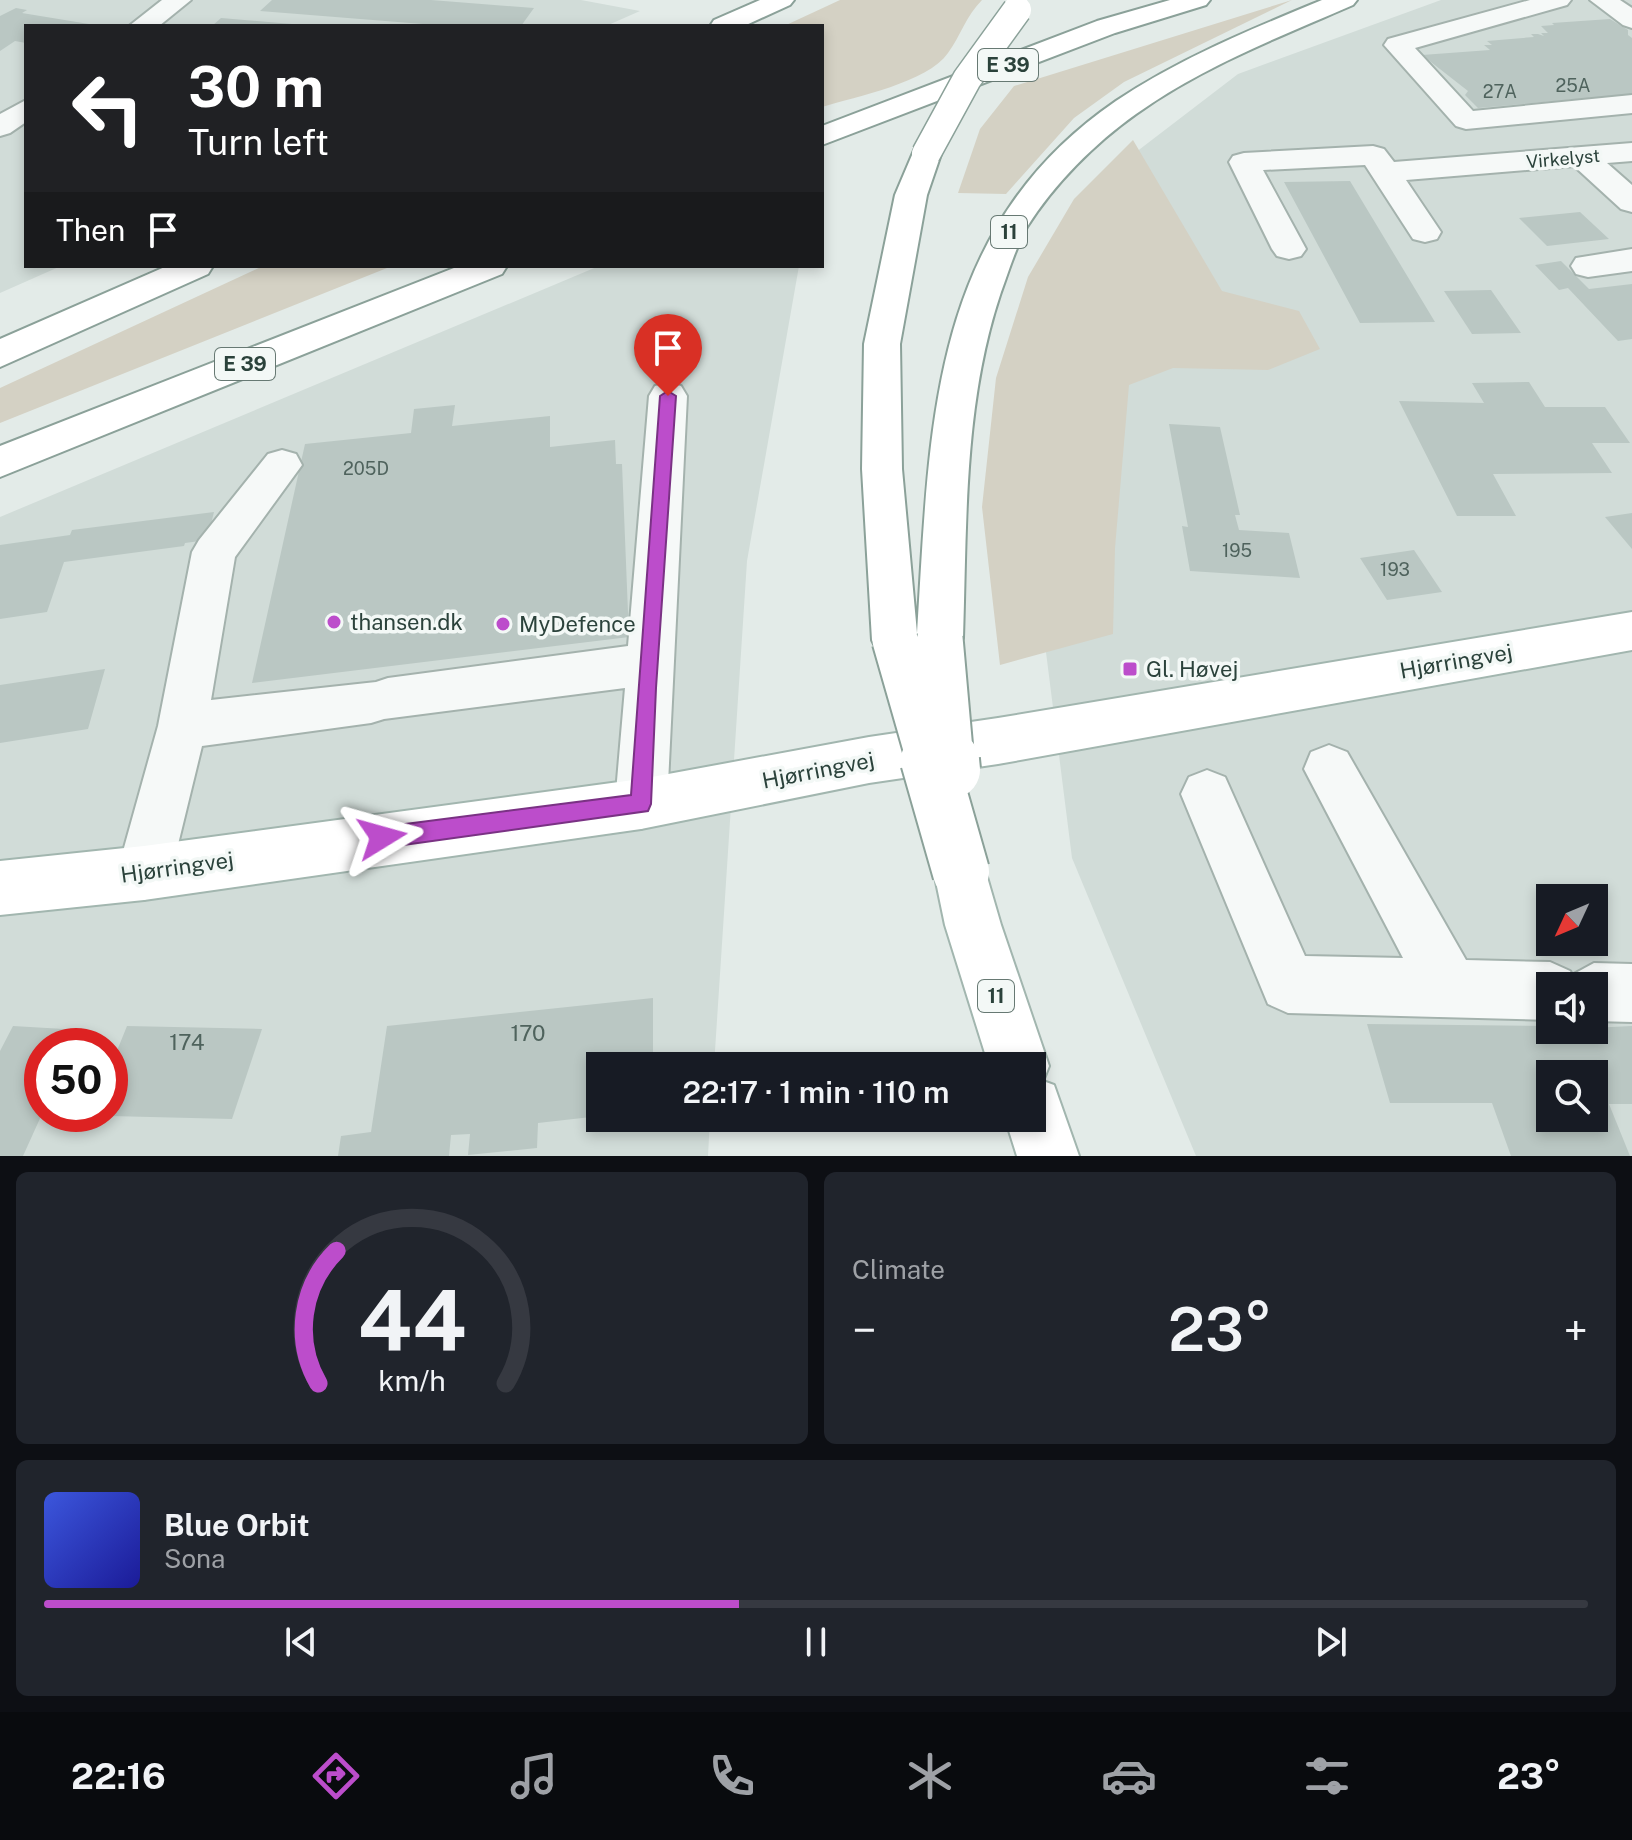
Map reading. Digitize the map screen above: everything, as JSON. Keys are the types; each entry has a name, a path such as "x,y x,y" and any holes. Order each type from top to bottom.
{"main road":[{"path":"727,24 781,0"},
{"name":"E 39","path":"824,135 1106,27 1197,0"},
{"name":"11","path":"918,639 950,462 964,362 983,290 1012,225 1061,165 1126,108 1205,61 1344,0"},
{"name":"11","path":"1015,1052 967,899 882,469 882,344 911,195 926,154 952,100 987,47 1023,5"},
{"path":"0,354 192,268"},
{"name":"E 39","path":"0,462 485,268"},
{"name":"Hjørringvej","path":"0,888 144,873 641,804 869,760 998,741 1632,631"},
{"path":"1040,1132 1048,1156"}],"street":[{"path":"145,24 178,0"},
{"path":"1558,0 1397,45 1466,120 1632,104"},
{"path":"1603,0 1632,20"},
{"path":"0,127 24,110"},
{"path":"1542,113 1632,202"},
{"name":"Virkelyst","path":"1386,172 1632,152"},
{"path":"1289,249 1244,162 1373,155 1425,232"},
{"path":"1588,266 1632,260"},
{"path":"641,804 668,396"},
{"path":"144,873 182,726 214,552 282,465"},
{"path":"182,726 649,664"},
{"path":"1329,769 1450,988"},
{"path":"1207,794 1288,984 1536,991"},
{"path":"1608,992 1632,993"}],"shaded area":[{"path":"0,0 581,0 640,11 611,24 24,24 24,268 56,268 0,293"},
{"path":"840,0 982,0 948,53 924,73 890,87 824,106 824,24 788,24"},
{"path":"1292,0 1124,82 1074,118 1006,194 958,193 980,129 1014,86"},
{"path":"1441,0 1632,0 1632,1156 1196,1156 1072,858 1036,573 1127,159 1238,74"},
{"path":"1133,140 1222,291 1299,311 1320,349 1268,370 1173,368 1129,385 1115,548 1113,634 1000,665 982,507 996,378 1028,277 1074,199"},
{"path":"259,268 387,268 0,423 0,388"},
{"path":"594,268 799,268 747,561 715,1052 586,1052 586,1132 709,1132 708,1156 0,1156 0,517"}],"building":[{"path":"272,0 431,0 534,8 522,24 423,24 260,11"},
{"path":"16,8 27,10 22,13 89,24 24,24 24,43 15,41 0,51 0,16"},
{"path":"221,18 292,24 214,24"},
{"path":"1610,19 1628,30 1632,38 1632,94 1478,108 1465,95 1468,91 1422,55 1490,50 1484,45 1492,45 1487,41 1534,37 1531,34 1544,36 1541,33 1548,33 1541,26 1554,25 1552,23"},
{"path":"1350,181 1435,322 1360,323 1284,182"},
{"path":"1580,212 1609,239 1547,246 1519,218"},
{"path":"1561,261 1589,289 1632,284 1632,339 1618,341 1568,288 1559,290 1535,265"},
{"path":"1491,290 1521,333 1472,334 1444,291"},
{"path":"1529,382 1545,407 1605,407 1630,443 1592,443 1612,473 1493,474 1516,516 1457,516 1399,401 1484,403 1472,383"},
{"path":"455,405 452,426 550,416 550,447 615,440 616,464 622,464 629,637 252,683 305,444 411,433 414,409"},
{"path":"1169,424 1220,427 1240,515 1235,515 1239,530 1289,533 1300,578 1190,571 1182,526 1188,527"},
{"path":"214,512 207,540 185,543 184,546 64,562 47,612 0,619 0,545 70,535 72,530"},
{"path":"1632,513 1632,549 1605,517"},
{"path":"1414,550 1442,592 1387,600 1360,558"},
{"path":"105,669 88,729 0,743 0,685"},
{"path":"653,998 653,1052 586,1052 586,1118 538,1123 537,1148 468,1155 470,1134 451,1135 449,1156 338,1156 341,1136 371,1132 387,1026"},
{"path":"1367,1024 1536,1026 1536,1044 1608,1044 1608,1027 1632,1026 1632,1104 1609,1104 1630,1156 1511,1156 1492,1103 1390,1103"},
{"path":"13,1026 47,1028 24,1028 24,1132 34,1132 23,1156 0,1156 0,1051"},
{"path":"126,1028 262,1029 232,1119 128,1116"}],"place":[{"name":"thansen.dk","path":"334,622"},
{"name":"MyDefence","path":"503,624"},
{"name":"Gl. Høvej","path":"1130,669"}],"route":[{"path":"382,837 641,804 646,688 668,396"}]}
